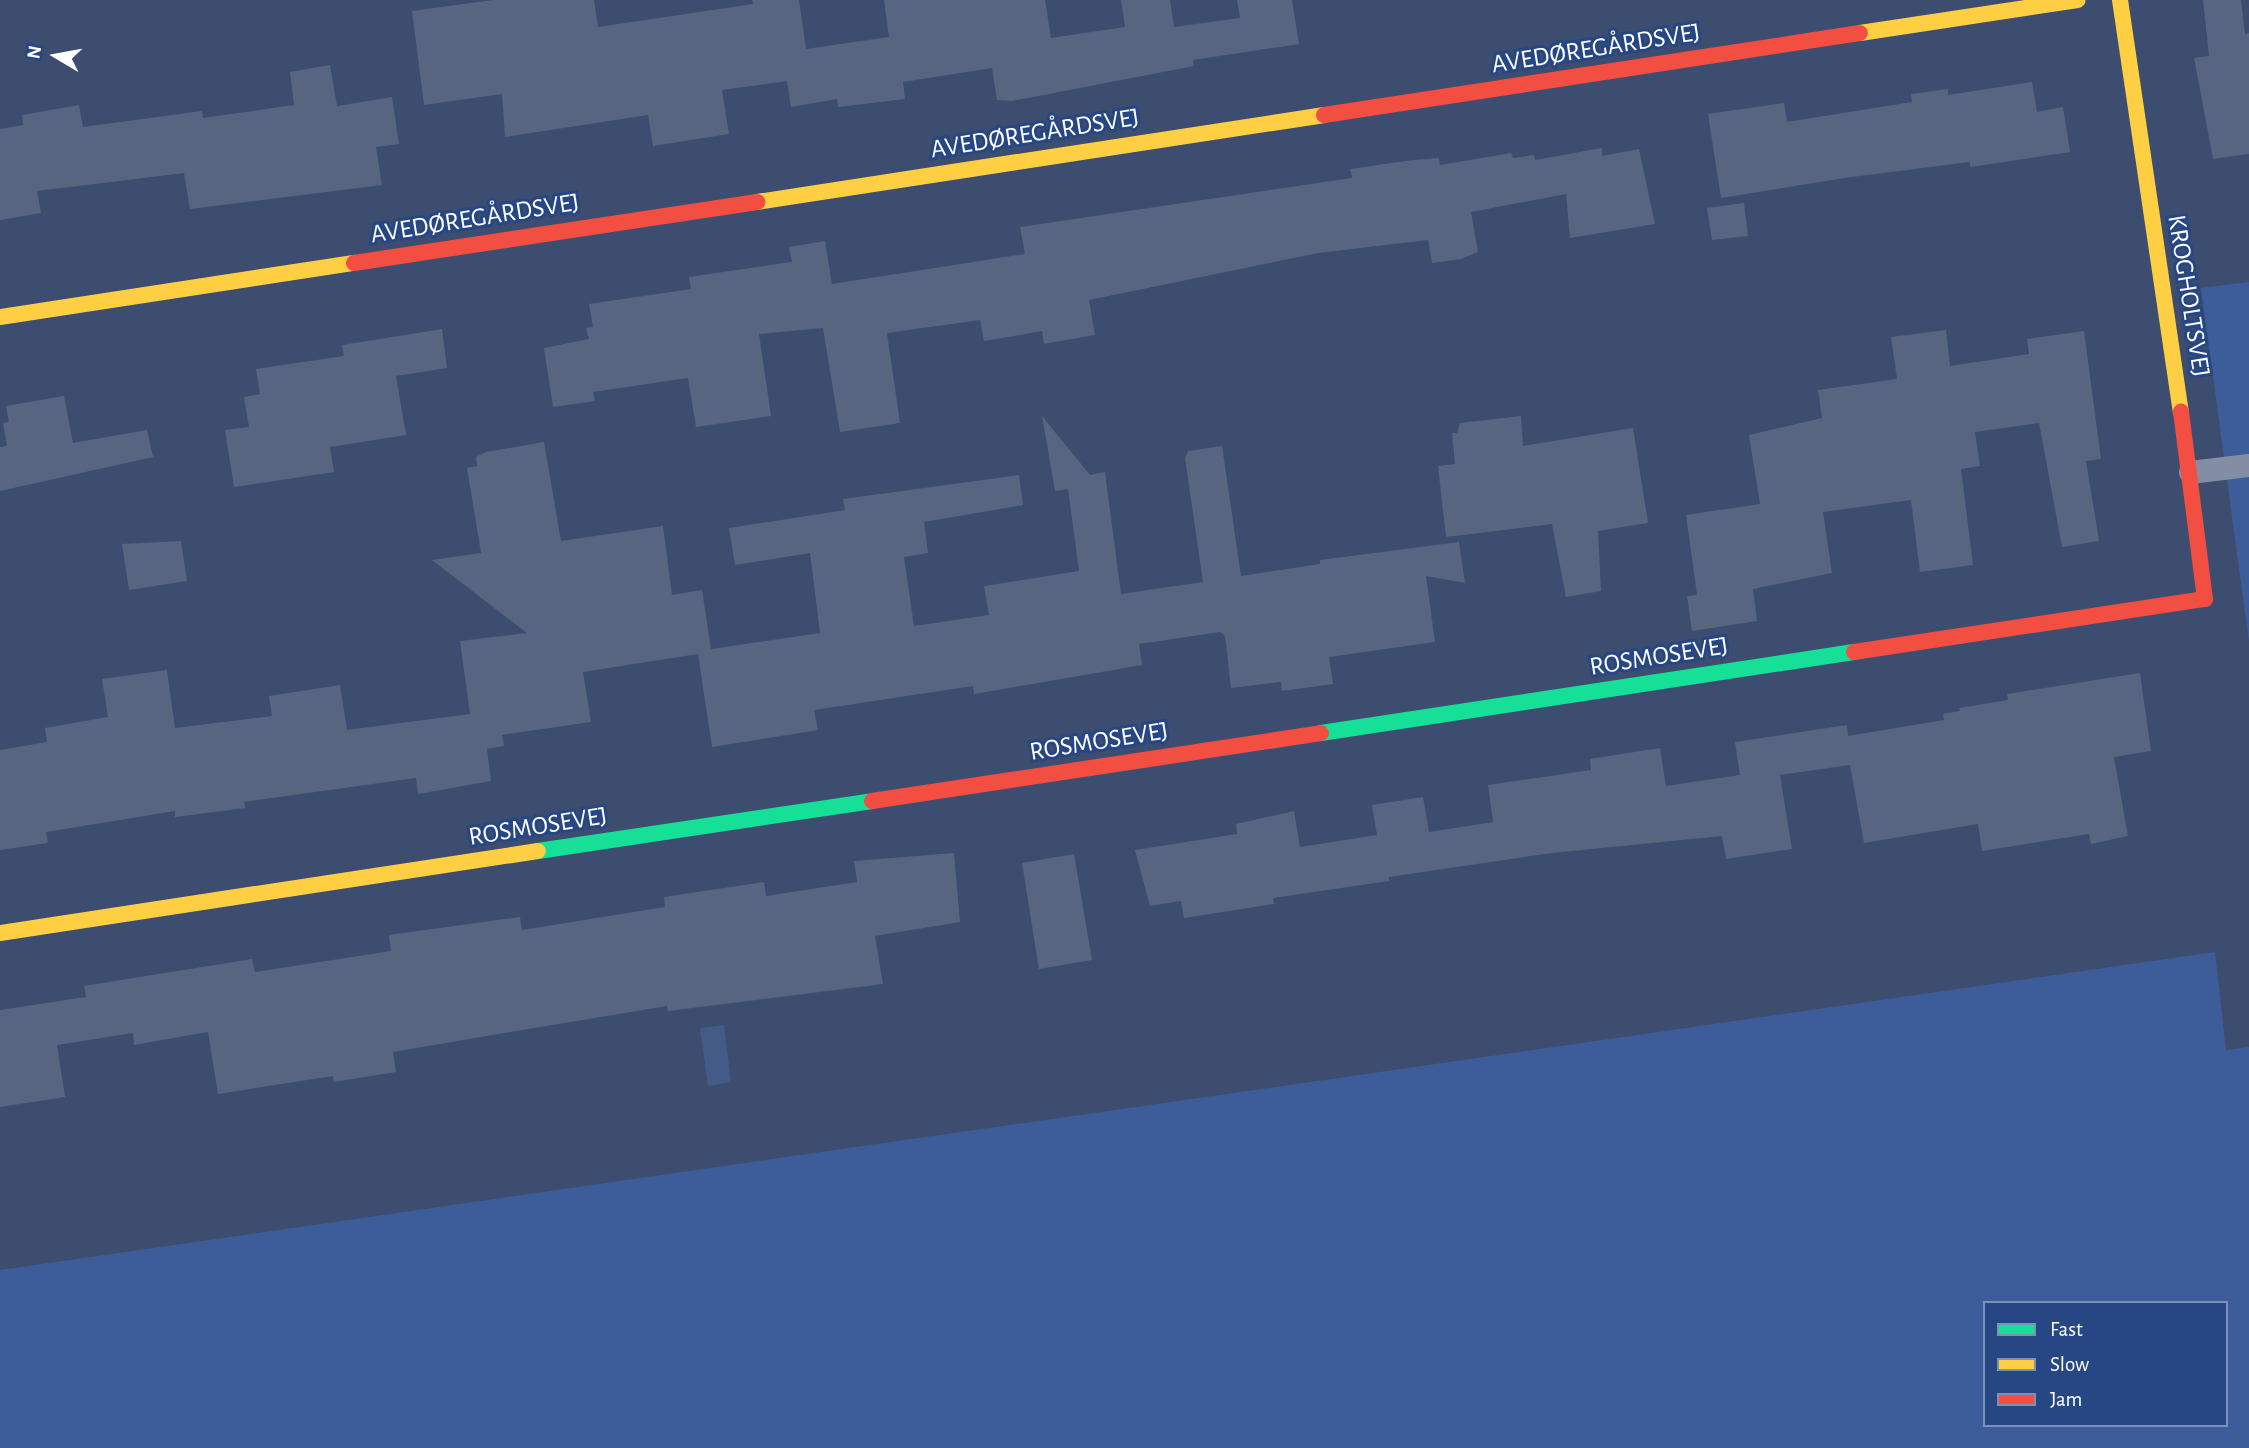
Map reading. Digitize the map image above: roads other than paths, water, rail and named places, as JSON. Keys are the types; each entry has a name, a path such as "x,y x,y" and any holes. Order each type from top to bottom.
{"street":[{"name":"AVEDØREGÅRDSVEJ","path":"0,317 2078,0"},
{"name":"KROGHOLTSVEJ","path":"2119,0 2190,472 2204,599"},
{"name":"ROSMOSEVEJ","path":"0,933 2204,599"}],"lane":[{"path":"2190,472 2249,465"}]}
